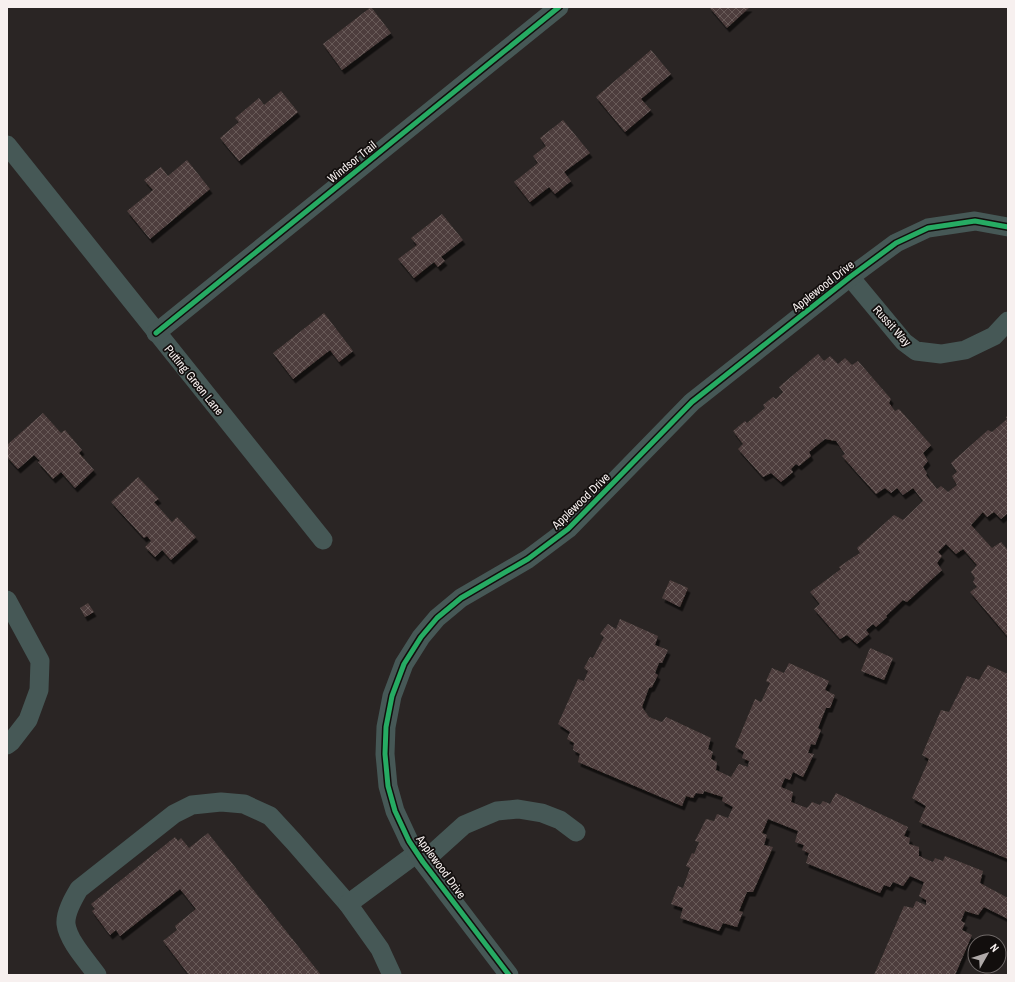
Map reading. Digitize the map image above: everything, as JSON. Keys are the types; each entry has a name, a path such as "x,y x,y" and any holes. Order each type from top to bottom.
{"street":[{"name":"Windsor Trail","path":"156,333 560,7"},
{"name":"Putting Green Lane","path":"7,145 323,540"},
{"name":"Applewood Drive","path":"509,975 420,858 409,840 395,811 388,786 385,754 386,727 392,696 404,664 421,637 437,618 461,598 528,559 568,530 692,402 896,242 928,228 975,221 1008,227"},
{"name":"Russit Way","path":"850,277 904,342 916,351 941,354 965,350 994,336 1008,321"},
{"path":"7,600 40,661 39,690 28,720 7,745"},
{"path":"98,975 72,940 66,924 70,905 79,889 174,814 192,805 221,802 244,804 270,816 348,904 380,949 392,975"},
{"path":"348,904 420,858 464,825 497,812 518,809 542,813 560,820 576,832"}],"building":[{"path":"371,7 391,33 342,70 323,44"},
{"path":"709,7 750,7 727,28"},
{"path":"651,50 671,74 641,99 651,110 625,132 596,97"},
{"path":"281,91 298,112 239,161 220,138 239,122 235,118 259,98 264,105"},
{"path":"563,120 590,153 564,172 571,181 555,194 549,187 530,202 514,182 538,163 533,156 546,146 540,138"},
{"path":"187,160 210,189 150,239 127,211 153,190 144,180 161,167 168,176"},
{"path":"442,214 463,240 441,257 445,261 438,267 434,262 414,278 398,259 417,245 411,238"},
{"path":"324,313 353,351 339,362 330,350 293,379 273,353"},
{"path":"818,354 824,361 830,356 838,364 845,358 852,365 858,361 891,399 889,403 895,411 899,409 931,445 923,453 928,461 923,467 927,473 926,475 937,489 941,486 948,492 957,485 952,476 957,472 951,463 988,430 992,432 1007,419 1006,417 1008,415 1008,513 1001,519 994,512 987,517 983,512 971,525 992,548 1001,542 1007,549 1008,548 1008,637 970,592 977,587 973,582 975,578 971,572 977,565 963,549 956,554 946,544 938,552 942,556 937,563 942,570 907,602 903,600 876,627 873,624 866,630 869,634 857,644 847,635 840,639 814,609 820,604 810,592 841,569 839,567 860,553 857,548 894,515 903,520 923,501 913,488 903,495 897,488 891,493 885,488 876,494 842,456 845,454 836,441 825,439 809,452 811,456 799,466 796,464 791,469 793,472 781,482 771,473 763,477 738,449 743,444 733,431 745,421 747,423 765,408 763,405 773,397 776,399 783,392 779,387"},
{"path":"43,413 61,433 65,430 82,450 79,453 94,470 75,488 61,472 53,479 38,462 40,461 34,455 18,469 7,457 7,445"},
{"path":"138,477 159,499 154,502 172,522 177,517 196,537 171,560 162,550 155,557 145,547 151,541 147,536 144,538 111,502"},
{"path":"670,580 688,588 680,607 662,598"},
{"path":"88,603 94,612 85,617 80,608"},
{"path":"620,619 658,636 655,645 668,650 662,663 659,663 655,673 658,675 652,687 649,688 642,707 649,717 662,722 666,717 711,738 708,749 713,752 711,759 717,762 716,770 731,777 739,764 748,767 749,761 742,758 744,752 735,747 755,699 761,702 770,683 766,681 772,668 784,673 789,663 829,681 825,690 835,695 830,708 826,708 818,728 821,730 815,745 811,744 808,753 814,754 803,777 793,772 790,780 785,778 781,787 793,792 791,802 807,808 812,802 820,805 823,801 830,804 836,793 908,827 904,836 910,838 909,844 919,847 919,856 933,862 935,858 943,861 945,856 983,871 980,883 1008,898 1008,919 984,907 978,915 965,911 961,921 965,923 962,930 970,934 967,934 967,947 955,975 874,975 904,906 913,908 916,901 926,905 926,900 919,896 924,882 910,876 903,886 893,882 890,887 884,885 880,893 806,863 809,853 802,850 804,845 795,842 798,831 768,819 762,833 767,835 764,845 773,847 753,892 747,892 739,911 743,912 737,927 723,923 719,931 680,918 683,908 671,904 678,886 683,888 690,868 686,866 692,853 694,854 699,842 695,841 706,819 714,821 717,814 728,818 733,807 722,801 723,797 704,791 703,794 696,793 693,798 686,796 682,806 578,762 580,754 573,750 574,743 567,739 570,732 558,724 578,679 584,681 588,671 584,668 590,657 593,658 604,637 600,634 608,624 616,629"},
{"path":"870,648 893,658 884,680 861,671"},
{"path":"988,665 1008,674 1008,859 919,822 926,806 912,798 929,759 922,755 941,710 949,712 967,676 979,680"},
{"path":"208,833 321,975 189,975 163,941 177,930 175,926 196,909 180,889 120,936 116,930 110,935 92,911 95,909 91,904 175,837 178,841 181,838 189,848"}],"cycle path":[{"path":"156,333 559,7"},
{"path":"509,975 423,862 409,841 395,811 388,786 385,754 386,727 392,696 404,664 421,637 437,618 461,598 528,559 568,529 692,402 850,277 896,243 928,228 975,221 1008,227"}]}
